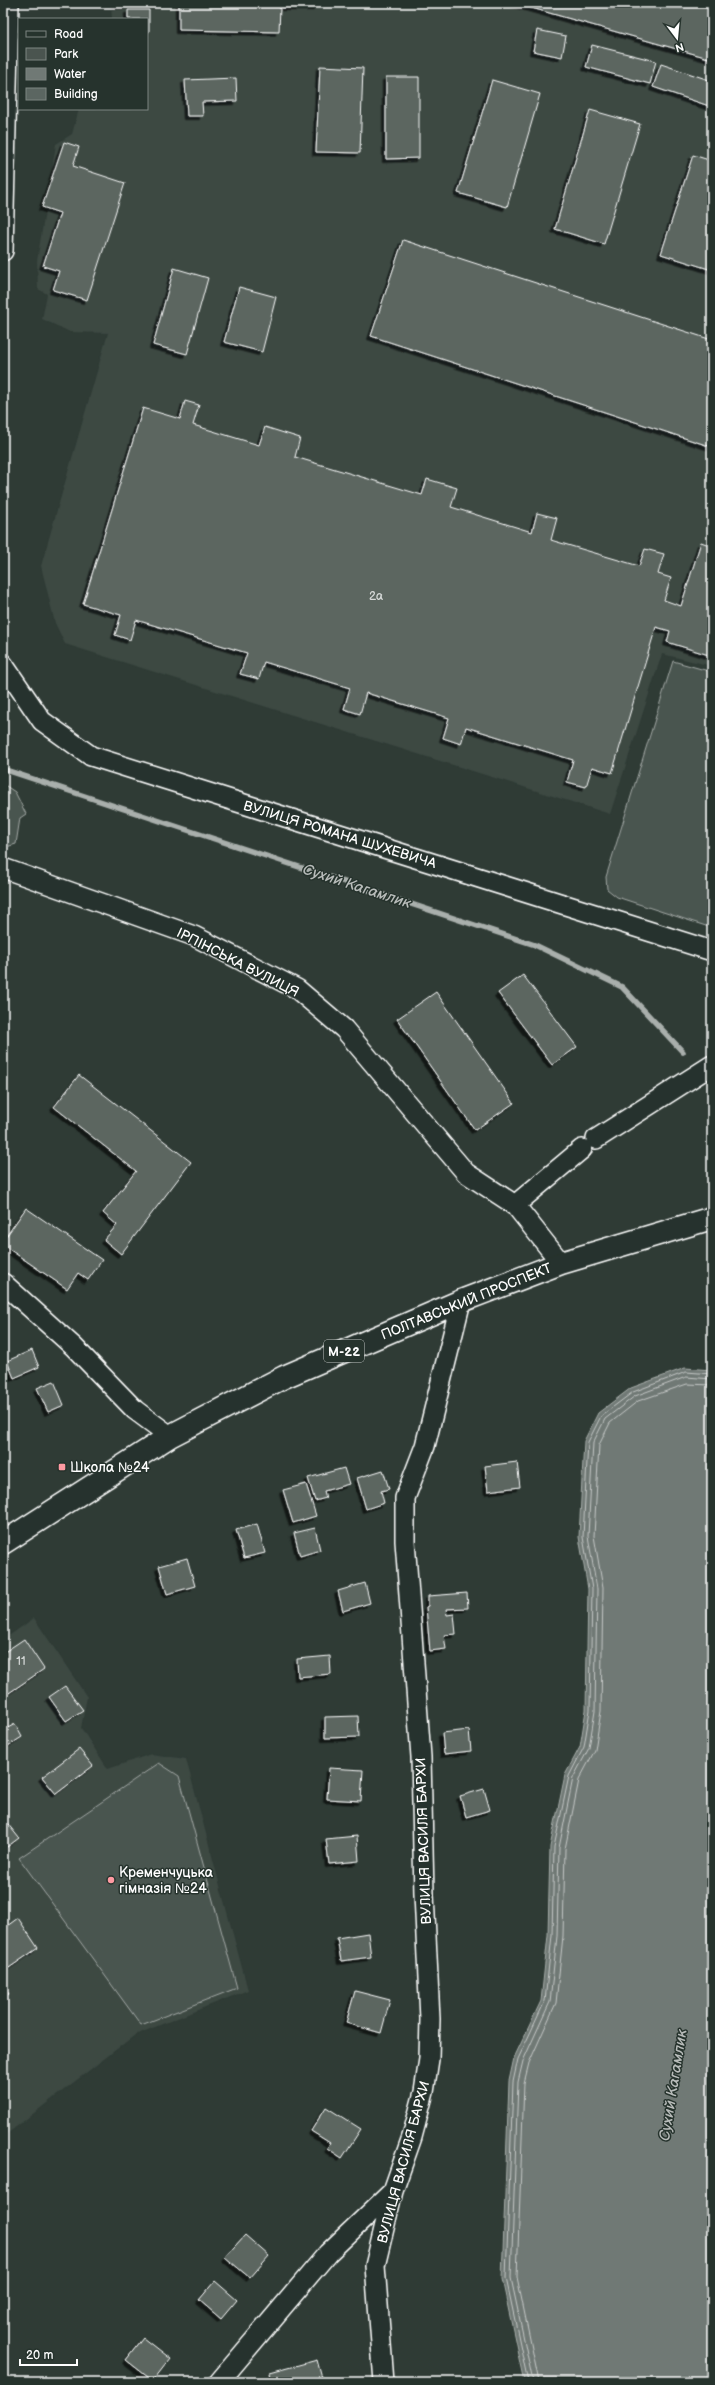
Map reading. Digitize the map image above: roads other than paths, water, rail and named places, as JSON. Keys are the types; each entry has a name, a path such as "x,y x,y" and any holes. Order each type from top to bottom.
{"highway":[{"name":"ПОЛТАВСЬКИЙ ПРОСПЕКТ","path":"3,1543 170,1436 284,1376 461,1301 562,1263 712,1218"}],"street":[{"path":"3,251 9,3"},
{"name":"ВУЛИЦЯ РОМАНА ШУХЕВИЧА","path":"3,664 42,720 91,756 712,951"},
{"name":"ІРПІНСЬКА ВУЛИЦЯ","path":"3,868 194,936 297,989 344,1029 466,1173 515,1205 562,1263"},
{"path":"515,1205 589,1144 712,1065"},
{"path":"3,1283 74,1347 135,1410 170,1436"},
{"name":"ВУЛИЦЯ ВАСИЛЯ БАРХИ","path":"384,2382 375,2266 393,2191 412,2137 424,2092 429,2059 430,2019 424,1894 421,1757 405,1541 405,1498 425,1446 461,1301"},
{"path":"219,2382 328,2252 393,2191"}],"water":[{"path":"685,1368 712,1370 712,2382 524,2382 502,2279 509,2081 514,2058 541,2001 548,1935 550,1847 565,1775 580,1747 586,1710 588,1589 579,1537 584,1441 598,1413 631,1388"}],"waterway":[{"name":"Сухий Кагамлик","path":"3,769 535,945 622,987 683,1052"}],"place":[{"name":"Школа №24","path":"62,1467"},
{"name":"Кременчуцька гімназія №24","path":"111,1880"}]}
